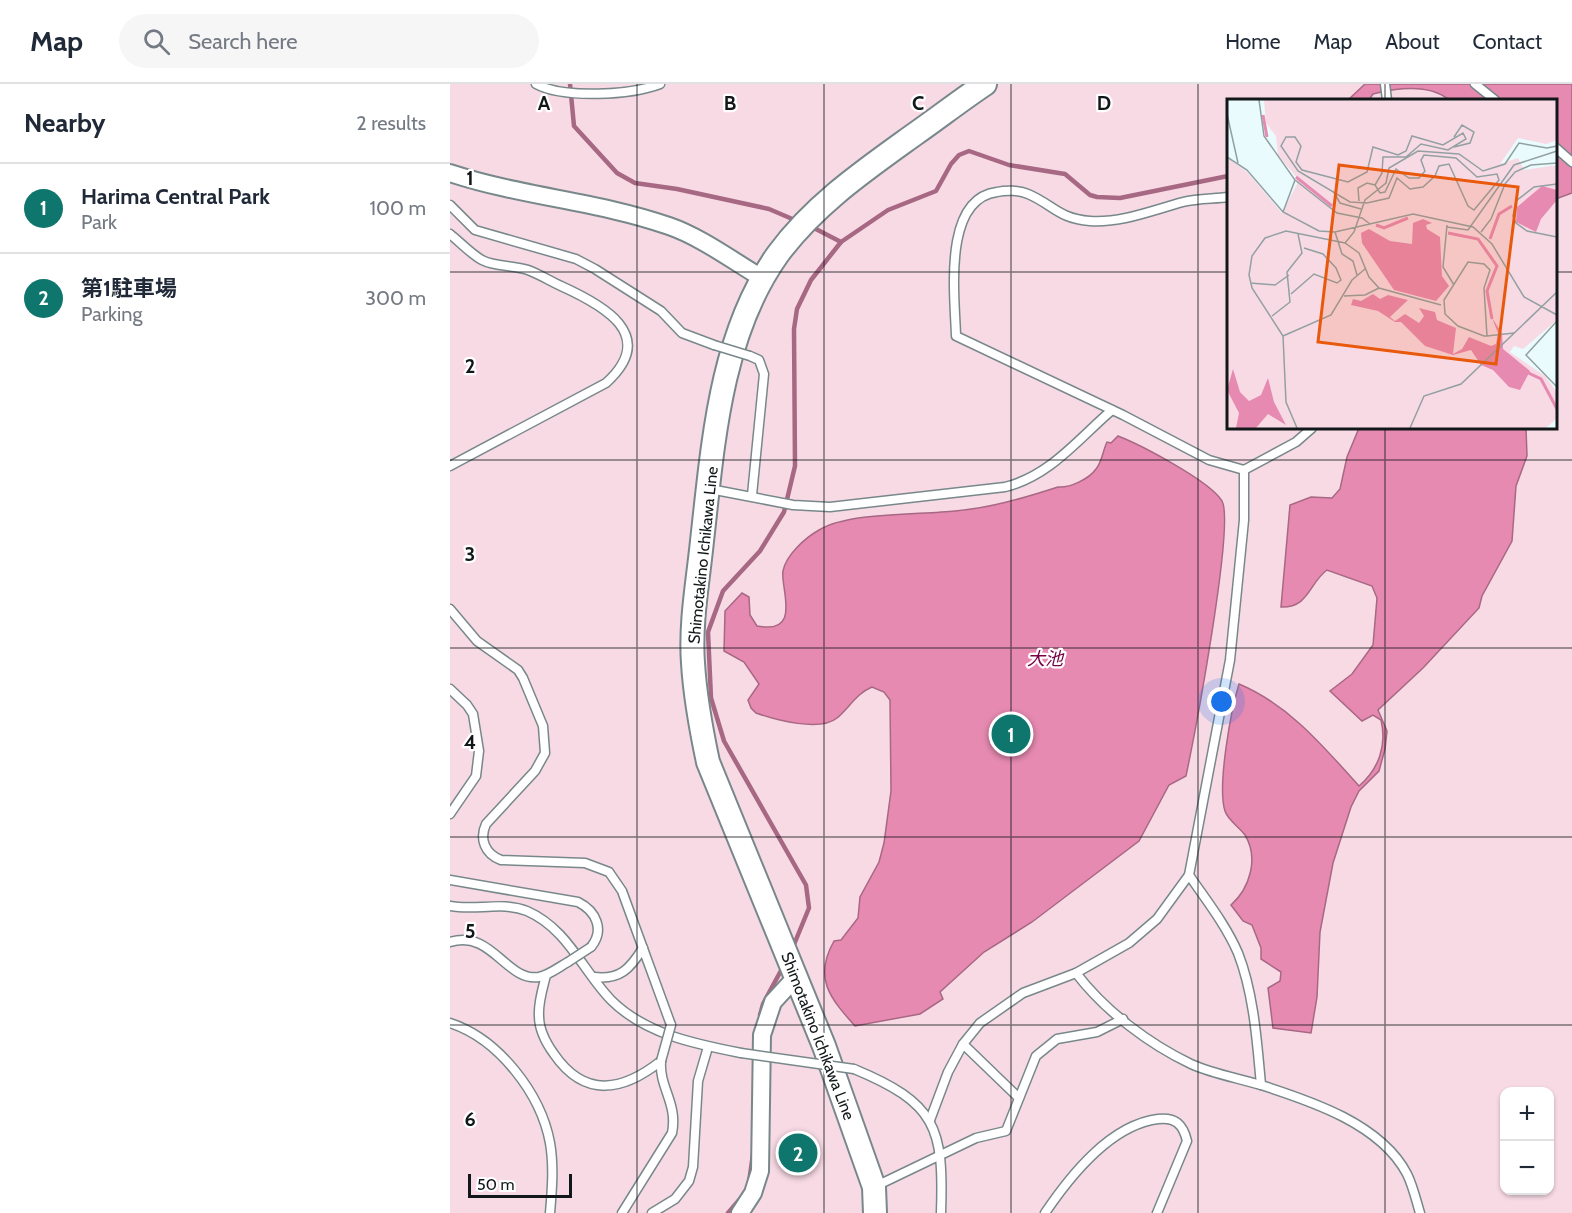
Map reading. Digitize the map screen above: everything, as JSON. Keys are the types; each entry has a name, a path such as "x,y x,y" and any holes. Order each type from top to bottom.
{"main road":[{"name":"Shimotakino Ichikawa Line","path":"875,1213 874,1187 824,1046 708,762 698,716 693,661 695,606 720,408 737,336 762,278 796,231 828,199 872,164 985,84"}],"street":[{"path":"450,173 494,187 619,210 673,227 762,278"},
{"path":"740,1213 753,1193 760,1171 762,1035 773,1002 796,977"}],"lane":[{"path":"536,84 564,92 588,93 636,90 660,84"},
{"path":"1385,84 1387,99"},
{"path":"1475,84 1495,99"},
{"path":"1557,149 1572,162"},
{"path":"1227,197 1186,201 1131,216 1089,221 1052,210 1028,194 1006,190 987,193 963,217 956,249 956,336 1112,410 1209,460 1244,470 1296,442 1311,429"},
{"path":"450,205 475,230 576,259 661,312 682,333 759,360 764,374 752,495"},
{"path":"450,234 483,261 528,270 608,310 620,324 626,338 626,352 617,373 606,383 450,466"},
{"path":"708,489 752,495 793,505 830,507 1013,486 1047,469 1112,410"},
{"path":"930,1120 948,1072 963,1044 980,1023 1007,1001 1076,973 1129,943 1146,929 1168,905 1190,875 1230,660 1244,520 1244,470"},
{"path":"450,609 477,641 518,670 545,738 542,762 486,824 483,841 488,852 501,860 585,863 603,868 615,879 622,891 671,1025 661,1061 660,1075 673,1104 675,1121 672,1133 622,1213"},
{"path":"450,689 468,705 473,714 479,751 476,776 450,814"},
{"path":"1190,875 1221,921 1238,953 1251,1005 1261,1085"},
{"path":"450,880 578,902 586,906 597,923 598,932 591,947 546,975 534,977 521,973 478,942 458,939 450,942"},
{"path":"450,906 510,907 536,915 560,934 611,1000 648,1027 708,1047 854,1069 884,1081 902,1092 930,1120 940,1153 941,1213"},
{"path":"594,977 608,979 627,972 643,948"},
{"path":"1076,973 1086,987 1159,1047 1192,1064 1261,1085 1323,1108 1375,1138 1392,1153 1406,1173 1420,1213"},
{"path":"546,975 540,1004 541,1030 559,1062 577,1078 601,1086 615,1086 634,1080 661,1061"},
{"path":"874,1187 940,1153 976,1138 1006,1131 1036,1056 1057,1039 1097,1032 1123,1019"},
{"path":"450,1023 474,1034 501,1055 535,1104 550,1144 550,1213"},
{"path":"963,1044 1019,1098"},
{"path":"652,1213 675,1199 691,1174 698,1081 708,1047"},
{"path":"1045,1213 1075,1174 1110,1141 1133,1126 1164,1119 1176,1121 1185,1129 1187,1141 1157,1213"}],"shaded area":[{"path":"450,84 1572,84 1572,1213 450,1213"}],"water":[{"path":"1365,84 1572,84 1572,193 1557,199 1557,99 1447,99 1432,91 1413,89 1373,94 1370,99 1349,99"},
{"path":"1359,429 1526,429 1527,456 1516,486 1512,541 1482,596 1479,608 1423,668 1378,710 1387,731 1385,749 1379,771 1359,791 1351,807 1333,863 1320,932 1317,997 1311,1033 1273,1028 1268,988 1280,981 1281,972 1261,959 1261,948 1252,925 1243,921 1231,905 1243,890 1252,863 1245,835 1225,811 1224,767 1232,711 1239,684 1274,703 1289,715 1359,786 1372,772 1380,756 1383,738 1381,720 1373,715 1362,721 1330,691 1352,674 1373,645 1377,598 1372,586 1327,570 1303,599 1290,606 1281,607 1290,505 1311,497 1332,498 1340,489 1347,457"},
{"name":"大池","path":"1118,436 1158,455 1190,474 1222,501 1225,518 1218,588 1186,776 1169,785 1139,841 1032,922 984,952 940,992 943,999 920,1014 855,1026 838,1006 827,987 825,966 834,941 841,940 858,918 860,897 879,862 884,843 891,791 890,700 884,692 872,687 857,697 837,718 820,724 786,721 756,713 748,700 759,684 744,662 724,651 725,611 742,593 749,597 750,615 757,626 771,627 780,624 785,617 786,598 783,571 788,559 808,538 832,524 866,517 981,508 1073,484 1093,473 1100,463 1107,442 1111,443"}],"waterway":[{"path":"570,84 574,126 617,173 635,183 677,189 769,209 797,221"},
{"path":"793,947 809,908 806,885 724,741 711,698 708,632 723,591 760,551 784,512 795,466 794,329 797,309 811,280 841,242 888,210 936,191 951,164 959,155 969,151 1009,165 1065,174 1090,195 1097,197 1120,198 1227,176"},
{"path":"810,226 841,242"},
{"path":"760,1015 763,1004 784,965"},
{"path":"749,1182 753,1154"},
{"path":"728,1213 740,1199"}],"place":[{"name":"Harima Central Park","path":"1011,734"},
{"name":"第1駐車場","path":"798,1153"}]}
